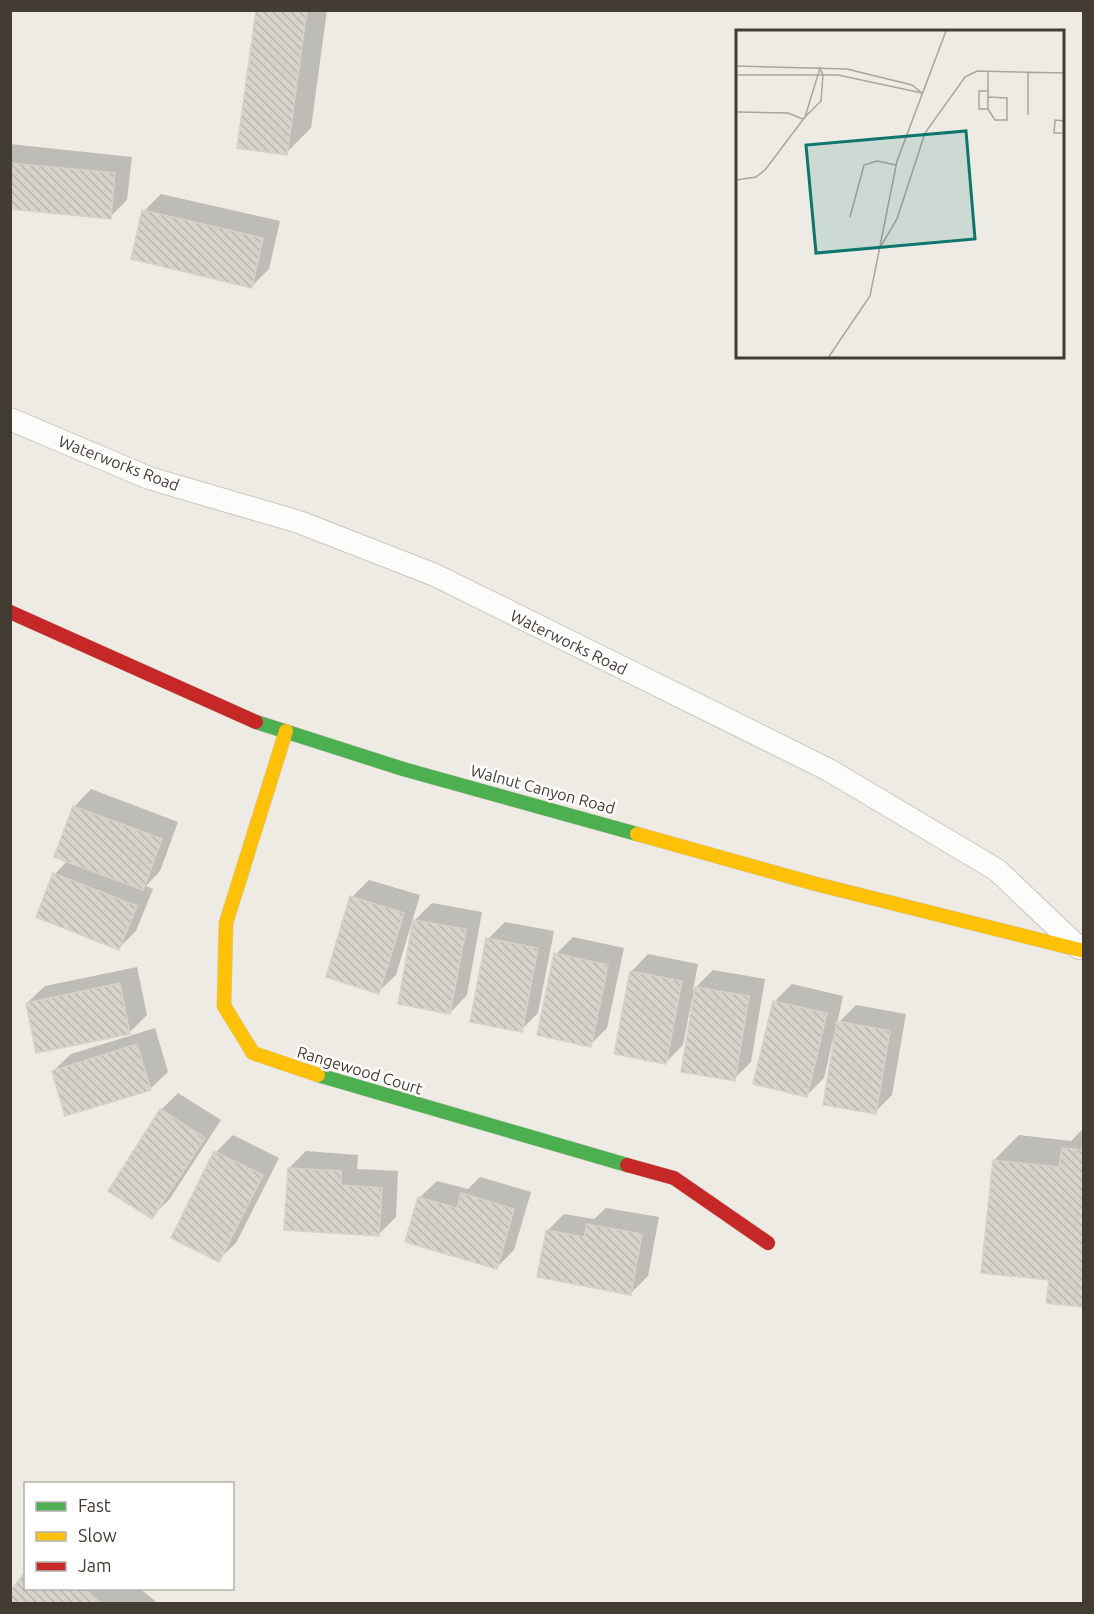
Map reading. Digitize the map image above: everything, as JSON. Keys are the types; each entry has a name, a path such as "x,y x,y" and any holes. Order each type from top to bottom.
{"main road":[{"name":"Walnut Canyon Road","path":"10,612 246,719 403,768 816,884 1083,951"},
{"name":"Rangewood Court","path":"286,731 226,923 224,1006 253,1053 363,1090 674,1178 768,1243"}],"lane":[{"name":"Waterworks Road","path":"10,419 149,478 299,522 435,575 797,754 829,770 998,870 1083,951"}],"building":[{"path":"256,10 307,10 287,155 237,148"},
{"path":"10,163 115,173 111,219 10,209"},
{"path":"142,210 263,238 252,288 131,259"},
{"path":"73,806 162,839 143,890 54,857"},
{"path":"53,873 137,906 119,950 36,917"},
{"path":"350,896 404,913 379,994 326,977"},
{"path":"413,920 466,929 450,1014 398,1004"},
{"path":"486,938 538,948 522,1032 470,1022"},
{"path":"554,953 608,965 591,1047 537,1035"},
{"path":"630,971 682,981 666,1064 614,1054"},
{"path":"120,983 130,1034 36,1053 26,1003"},
{"path":"695,987 749,996 735,1081 681,1072"},
{"path":"773,1001 827,1013 807,1097 753,1084"},
{"path":"837,1021 890,1031 876,1114 823,1105"},
{"path":"137,1044 151,1090 65,1116 52,1071"},
{"path":"160,1109 205,1138 152,1219 108,1191"},
{"path":"1062,1148 1084,1150 1084,1307 1046,1303 1049,1280 981,1273 993,1160 1059,1167"},
{"path":"214,1151 263,1175 219,1262 171,1238"},
{"path":"288,1168 341,1171 341,1185 382,1188 379,1236 284,1230"},
{"path":"461,1193 514,1209 497,1269 405,1242 418,1197 457,1208"},
{"path":"587,1224 642,1234 631,1295 537,1277 546,1230 584,1237"},
{"path":"24,1574 24,1590 85,1590 102,1604 10,1604 10,1591"}],"traffic: fast":[{"path":"256,722 403,769 637,834"},
{"path":"318,1075 627,1165"}],"traffic: slow":[{"path":"286,731 226,923 224,1006 253,1053 318,1075"},
{"path":"637,834 816,884 1084,951"}],"traffic: jam":[{"path":"10,612 256,722"},
{"path":"627,1165 674,1178 768,1243"}]}
